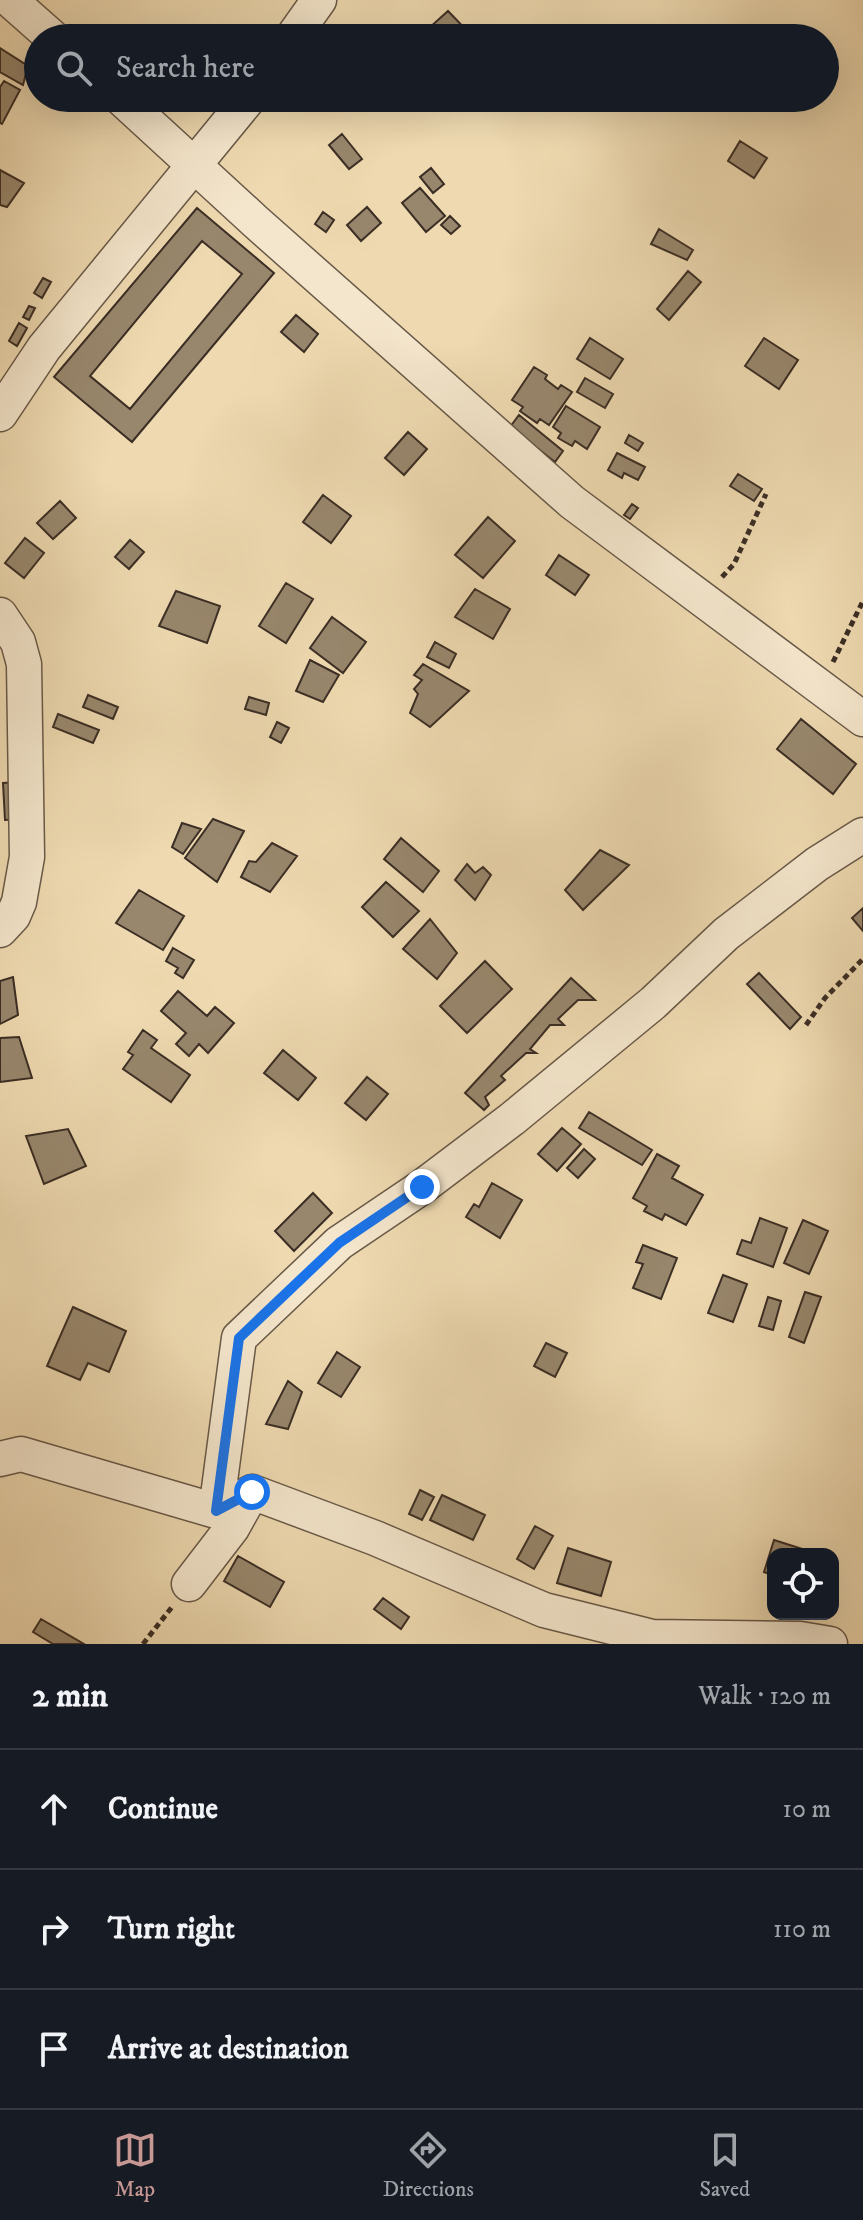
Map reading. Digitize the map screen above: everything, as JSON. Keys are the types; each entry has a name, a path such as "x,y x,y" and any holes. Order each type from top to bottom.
{"street":[{"path":"10,0 37,24"},
{"path":"302,24 319,0"},
{"path":"137,112 572,502 863,719"},
{"path":"0,414 44,348 237,112"},
{"path":"0,615 18,642 24,664 27,857 19,902 13,916 0,930"},
{"path":"216,1511 239,1338 339,1243 422,1187 512,1119 653,1003 726,934 817,864 863,835"},
{"path":"0,1459 21,1454 216,1511 252,1492 375,1538 544,1610 652,1637 800,1639 830,1644"},
{"path":"189,1584 232,1528 252,1492"}],"path":[{"path":"702,598 734,564 766,494"},
{"path":"821,687 863,601"},
{"path":"806,1025 825,998 863,959"},
{"path":"143,1644 189,1584"}],"building":[{"path":"448,11 461,24 434,24"},
{"path":"0,48 24,63 23,85 0,72"},
{"path":"4,81 20,90 2,124 0,87"},
{"path":"342,134 362,159 349,169 329,145"},
{"path":"740,141 767,158 754,178 728,161"},
{"path":"431,168 444,184 433,193 420,177"},
{"path":"0,170 24,183 7,207 0,205"},
{"path":"420,188 445,216 426,232 402,203"},
{"path":"367,207 381,223 361,241 347,225"},
{"path":"197,208 274,273 132,442 54,377","holes":["202,241 242,274 130,409 90,376"]},
{"path":"323,212 334,220 326,232 315,224"},
{"path":"450,216 460,226 451,234 441,225"},
{"path":"659,229 693,250 687,260 651,244"},
{"path":"688,271 701,282 669,320 657,309"},
{"path":"43,278 51,282 42,298 34,293"},
{"path":"29,306 35,308 29,320 23,317"},
{"path":"296,315 318,334 304,352 281,332"},
{"path":"19,323 27,328 17,346 9,341"},
{"path":"590,338 623,359 610,379 577,359"},
{"path":"764,338 798,360 779,389 745,366"},
{"path":"534,367 547,375 545,379 558,389 561,385 572,392 549,425 540,419 537,423 520,411 523,407 512,400"},
{"path":"585,378 613,394 605,408 577,392"},
{"path":"566,406 600,427 587,449 575,441 572,446 558,438 561,433 553,427"},
{"path":"519,415 563,451 555,462 510,427"},
{"path":"408,432 427,449 404,475 385,458"},
{"path":"629,435 643,443 638,451 625,443"},
{"path":"617,453 645,467 638,480 624,473 622,478 608,470"},
{"path":"738,474 762,489 754,501 730,486"},
{"path":"323,495 351,516 331,543 303,522"},
{"path":"60,501 76,518 53,539 37,523"},
{"path":"632,504 638,508 630,519 624,515"},
{"path":"488,517 515,541 483,578 455,555"},
{"path":"25,538 44,553 24,578 5,563"},
{"path":"130,540 144,552 129,569 115,557"},
{"path":"559,555 589,575 575,595 546,575"},
{"path":"286,583 313,599 286,643 259,626"},
{"path":"475,589 510,609 493,639 455,617"},
{"path":"176,591 220,606 207,643 159,626"},
{"path":"332,617 366,642 343,673 310,648"},
{"path":"435,642 456,654 449,668 427,657"},
{"path":"310,660 339,675 323,702 296,691"},
{"path":"423,664 469,691 430,727 410,713 418,694 414,689 422,680 414,675"},
{"path":"88,695 118,707 113,719 83,707"},
{"path":"249,697 269,703 266,715 245,709"},
{"path":"58,714 99,730 93,743 53,727"},
{"path":"801,719 856,764 833,794 777,749"},
{"path":"277,722 289,728 281,743 270,737"},
{"path":"17,782 20,819 5,820 3,783"},
{"path":"213,819 244,831 217,882 185,858"},
{"path":"182,823 201,829 183,854 172,847"},
{"path":"401,838 439,871 423,892 384,859"},
{"path":"272,843 297,856 270,892 241,877 249,861 256,862"},
{"path":"600,850 629,865 583,910 565,890"},
{"path":"467,864 475,873 483,867 491,875 475,900 455,880"},
{"path":"386,882 419,911 393,937 362,907"},
{"path":"139,890 184,916 163,950 116,923"},
{"path":"863,908 863,931 852,918"},
{"path":"430,919 457,953 437,979 403,949"},
{"path":"173,948 194,960 183,978 175,973 178,968 166,961"},
{"path":"485,961 512,989 467,1033 440,1006"},
{"path":"759,973 801,1017 790,1029 747,984"},
{"path":"13,977 18,1015 0,1024 0,981"},
{"path":"571,978 595,1000 578,1000 558,1019 564,1025 550,1025 530,1049 536,1053 526,1053 501,1076 505,1080 485,1097 489,1105 484,1110 465,1093"},
{"path":"178,991 207,1016 215,1007 234,1023 208,1053 199,1044 189,1056 176,1044 186,1033 161,1011"},
{"path":"143,1030 157,1040 151,1048 190,1075 171,1102 123,1069 133,1055 128,1052"},
{"path":"19,1037 32,1078 0,1082 0,1038"},
{"path":"283,1050 316,1078 298,1100 264,1073"},
{"path":"367,1077 388,1094 366,1120 345,1103"},
{"path":"589,1112 652,1150 642,1165 579,1128"},
{"path":"562,1128 581,1144 557,1171 538,1154"},
{"path":"68,1129 86,1166 44,1184 26,1136"},
{"path":"584,1149 595,1159 578,1178 567,1168"},
{"path":"657,1154 679,1166 672,1178 703,1195 686,1225 665,1214 662,1220 644,1211 647,1206 633,1198"},
{"path":"492,1183 522,1200 500,1238 466,1217 474,1204 479,1207"},
{"path":"313,1193 332,1213 294,1251 275,1231"},
{"path":"760,1218 787,1228 773,1267 737,1254 742,1240 751,1243"},
{"path":"803,1220 828,1231 809,1274 784,1263"},
{"path":"643,1245 677,1258 661,1299 633,1288 643,1264 636,1262"},
{"path":"723,1275 747,1284 733,1322 708,1313"},
{"path":"805,1292 821,1297 804,1343 789,1337"},
{"path":"768,1297 781,1301 773,1330 759,1326"},
{"path":"73,1307 126,1331 109,1372 88,1363 80,1380 47,1366"},
{"path":"546,1343 567,1353 555,1377 534,1366"},
{"path":"337,1352 360,1367 341,1397 318,1383"},
{"path":"288,1381 302,1392 288,1429 266,1424"},
{"path":"420,1490 434,1497 422,1520 409,1514"},
{"path":"442,1495 485,1515 473,1540 430,1520"},
{"path":"535,1526 553,1536 534,1569 517,1559"},
{"path":"774,1540 799,1548 772,1548"},
{"path":"568,1548 611,1562 601,1596 557,1583"},
{"path":"238,1556 284,1582 270,1607 224,1581"},
{"path":"383,1598 409,1617 401,1629 374,1609"},
{"path":"41,1619 84,1644 53,1644 33,1632"}],"route":[{"path":"252,1492 216,1511 239,1338 339,1243 422,1187"}]}
